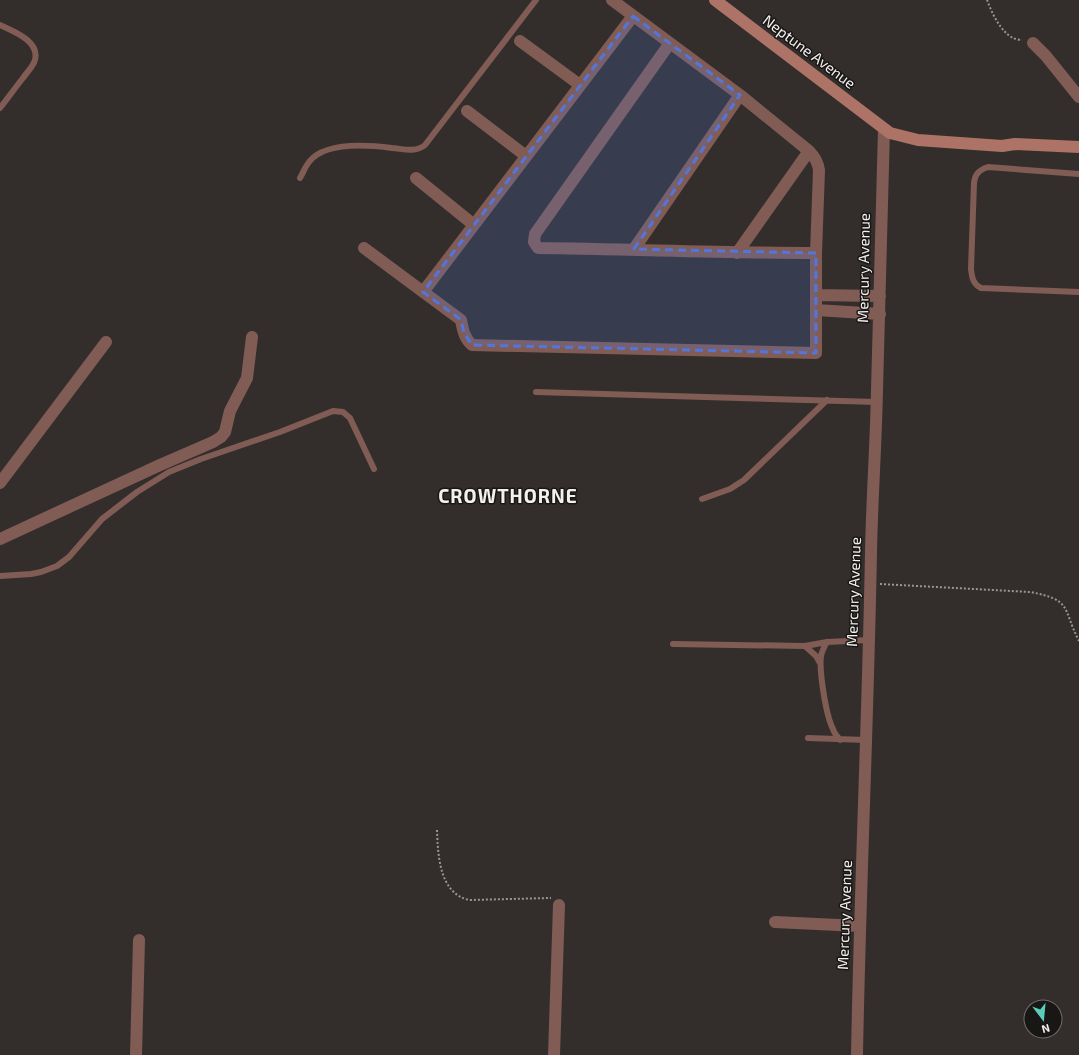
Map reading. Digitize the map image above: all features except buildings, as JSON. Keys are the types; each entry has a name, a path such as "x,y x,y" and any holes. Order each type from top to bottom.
{"main road":[{"name":"Neptune Avenue","path":"715,0 890,133 918,140 1002,146"},
{"path":"1002,146 1015,144 1079,147"},
{"path":"1002,146 1011,149 1079,154"}],"street":[{"path":"364,248 461,320 467,341 472,345 816,353 818,164 809,151 740,96 612,0"},
{"path":"423,292 633,16"},
{"path":"520,41 580,86"},
{"path":"670,43 535,234 534,242 538,248 634,249 737,253 816,253"},
{"path":"1033,43 1046,56 1079,97"},
{"path":"634,249 740,96"},
{"path":"467,110 526,156"},
{"name":"Mercury Avenue","path":"857,1055 871,553 880,314 884,129"},
{"path":"737,253 809,151"},
{"path":"416,178 474,225"},
{"path":"816,295 867,304 880,314"},
{"path":"816,310 867,304 880,296"},
{"path":"0,539 221,437 225,432 230,411 247,378 252,337"},
{"path":"0,483 106,342"},
{"path":"554,1055 559,905"},
{"path":"775,922 860,926"},
{"path":"136,1055 139,940"}],"lane":[{"path":"300,178 310,161 329,149 370,147 411,150 422,148 428,143 536,0"},
{"path":"0,26 13,31 30,43 35,50 36,56 31,67 0,108"},
{"path":"1079,174 988,167 978,172 975,176 974,183 971,269 974,282 977,286 982,288 1079,292"},
{"path":"536,392 877,402"},
{"path":"702,499 730,489 744,480 828,400"},
{"path":"0,576 31,574 57,566 69,557 102,519 137,492 169,472 201,459 280,432 333,411 342,412 350,418 374,468"},
{"path":"673,644 805,646 827,642 869,640"},
{"path":"827,642 823,648 821,674 828,715 833,730 840,740"},
{"path":"805,646 816,656 821,664"},
{"path":"808,738 866,740"}],"path":[{"path":"987,0 993,15 1006,32 1013,38 1033,43"},
{"path":"871,584 1030,592 1048,596 1059,600 1063,604 1079,641"},
{"path":"437,830 438,850 444,876 454,893 462,898 469,900 550,898 559,905"}],"highlighted area":[{"path":"633,16 740,95 634,249 816,253 816,353 472,345 464,333 461,320 423,292"}],"district":[{"name":"CROWTHORNE","path":"508,496"}]}
